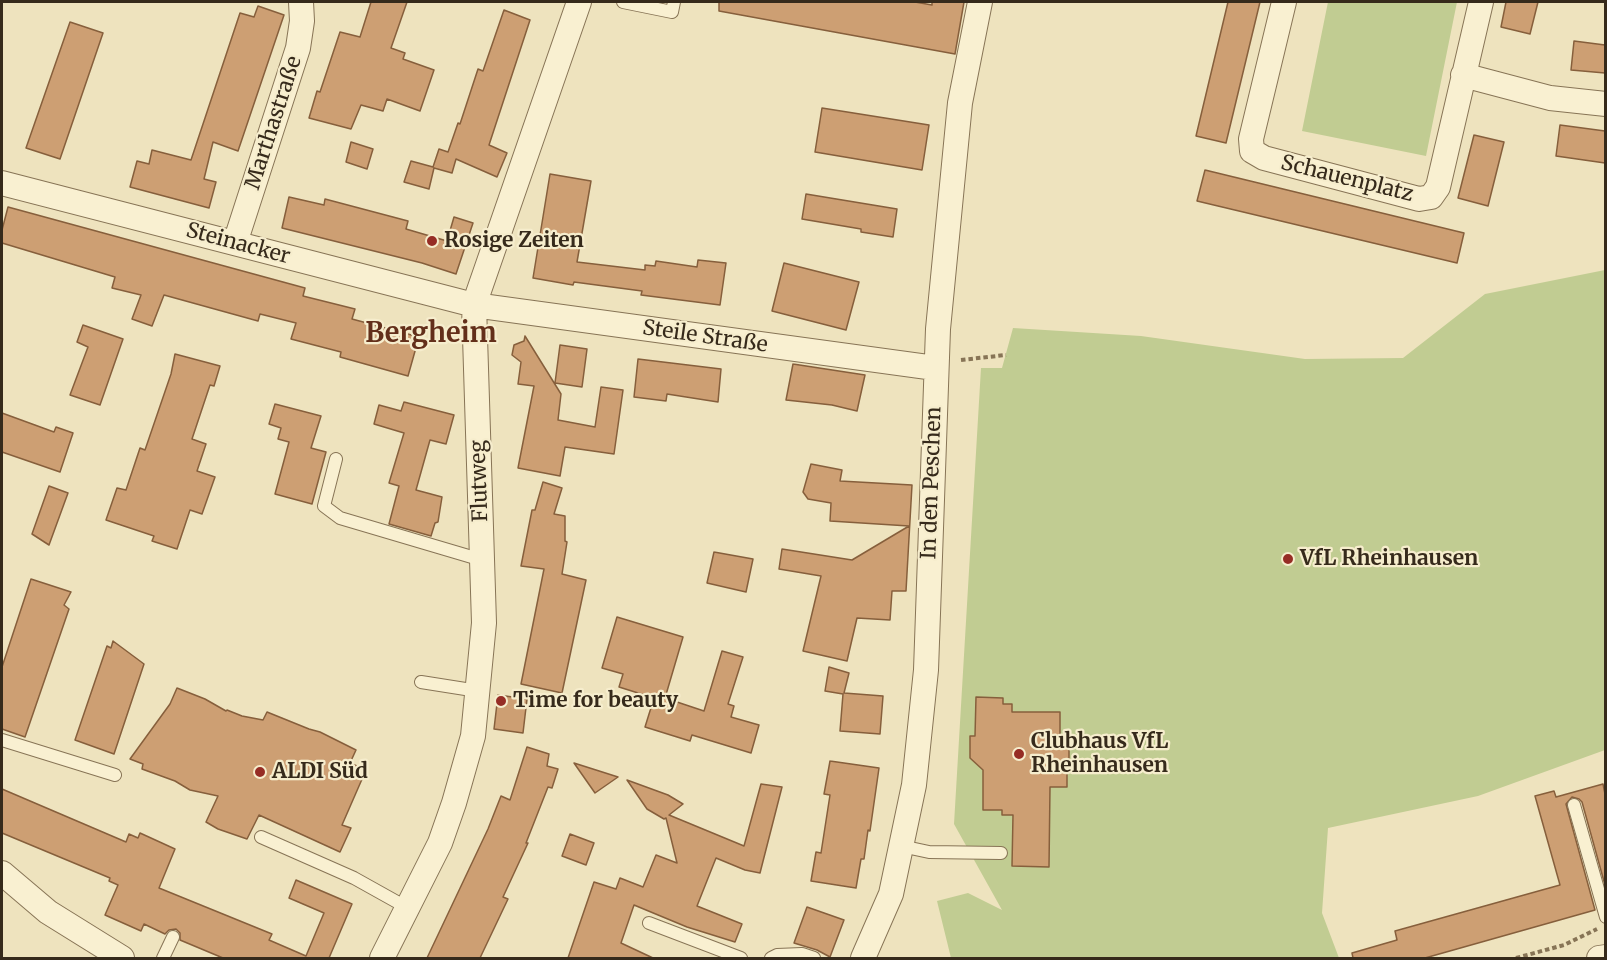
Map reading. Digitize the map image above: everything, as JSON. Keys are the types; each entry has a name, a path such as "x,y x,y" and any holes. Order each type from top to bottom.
{"street":[{"name":"Marthastraße","path":"235,243 298,48 302,21 301,2"},
{"name":"Flutweg","path":"382,958 440,843 473,736 484,623 474,305 579,2"},
{"name":"In den Peschen","path":"863,958 891,894 914,785 926,670 936,363 960,103 980,2"},
{"name":"Schauenplatz","path":"1284,2 1251,139 1252,151 1264,158 1419,199 1431,197 1438,188 1481,2"},
{"path":"1463,75 1550,98 1605,104"},
{"name":"Steinacker","path":"2,183 474,305"},
{"name":"Steile Straße","path":"474,305 936,363"},
{"path":"2,873 48,912 122,958"},
{"path":"1599,958 1605,957"}],"lane":[{"path":"623,2 672,12 674,2"},
{"path":"336,459 324,506 340,518 482,560"},
{"path":"421,682 478,692"},
{"path":"2,740 115,775"},
{"path":"1574,805 1605,917"},
{"path":"261,837 354,878 406,907"},
{"path":"901,846 929,852 1002,853"},
{"path":"649,922 741,958"},
{"path":"163,958 173,937"},
{"path":"771,958 777,955 802,954 814,958"}],"path":[{"path":"936,363 1006,355"},
{"path":"1516,958 1564,945 1605,926"}],"green space":[{"path":"1328,2 1457,2 1426,156 1302,131"},
{"name":"VfL Rheinhausen","path":"1605,270 1605,750 1478,796 1328,828 1322,913 1339,958 951,958 937,901 968,893 1002,910 954,824 981,368 1002,368 1013,328 1141,336 1305,359 1403,358 1485,294"}],"building":[{"path":"371,2 407,2 391,48 405,53 403,59 434,70 420,111 387,99 383,111 361,105 351,129 309,118 340,32 360,37"},
{"path":"719,2 915,2 932,5 932,2 964,2 955,54 719,11"},
{"path":"1228,2 1260,2 1226,143 1196,136"},
{"path":"1506,2 1538,2 1530,34 1501,27"},
{"path":"258,6 284,15 238,151 213,142 204,179 216,182 209,208 130,187 137,161 149,164 152,150 191,160 240,13 254,17"},
{"path":"504,10 530,20 489,145 507,153 497,177 456,159 452,173 434,168 429,189 404,182 411,161 433,167 439,149 448,152 478,69 483,71"},
{"path":"70,22 103,33 60,159 26,148"},
{"path":"1574,41 1605,45 1605,73 1571,70"},
{"path":"822,108 929,125 922,170 815,152"},
{"path":"1560,125 1605,131 1605,163 1556,156"},
{"path":"1474,135 1504,142 1488,206 1458,198"},
{"path":"351,142 373,149 367,169 346,162"},
{"path":"1205,170 1464,233 1457,263 1197,201"},
{"path":"550,174 591,181 577,262 645,270 645,265 655,266 656,261 697,267 698,260 726,263 720,305 641,295 642,291 574,282 573,285 533,278"},
{"path":"806,194 897,209 893,237 802,219"},
{"path":"289,197 324,205 325,199 408,221 406,229 447,241 454,217 473,223 456,274 422,263 282,228"},
{"path":"8,207 305,288 303,296 355,309 352,319 419,337 408,376 340,357 341,352 291,339 296,323 260,314 258,321 164,295 152,326 132,319 141,295 112,288 115,277 2,243 2,230"},
{"path":"784,263 859,282 846,330 772,311"},
{"path":"83,325 123,339 100,405 70,395 88,347 77,342"},
{"path":"525,336 561,394 558,420 595,427 601,387 623,390 614,454 565,447 560,476 518,468 534,386 518,384 521,362 512,355 514,345 524,341"},
{"path":"560,345 587,349 582,387 555,383"},
{"path":"175,354 220,366 214,386 210,385 192,439 206,444 197,471 215,477 202,514 190,510 177,549 152,541 154,536 106,520 117,488 126,490 140,448 145,450 171,374"},
{"path":"638,359 721,369 718,402 667,394 666,401 634,397"},
{"path":"793,364 865,375 857,411 832,405 786,400"},
{"path":"404,402 454,415 446,444 430,440 416,490 442,497 438,522 435,523 431,536 389,524 399,486 389,483 404,433 374,424 379,405 401,411"},
{"path":"275,404 321,416 311,448 326,452 312,504 275,494 289,442 278,439 281,428 269,424"},
{"path":"2,413 54,432 56,427 73,433 60,472 2,452"},
{"path":"811,464 842,470 840,481 912,485 906,591 892,591 890,620 857,618 847,661 803,651 821,576 779,569 782,549 852,560 909,526 830,521 831,503 808,499 803,492"},
{"path":"543,482 562,488 554,514 565,516 565,541 567,542 562,574 586,580 562,693 521,684 544,569 521,566 532,510 535,510"},
{"path":"49,486 68,493 49,545 32,534"},
{"path":"714,552 753,559 746,592 707,583"},
{"path":"31,579 71,592 64,605 69,609 25,737 2,729 2,667"},
{"path":"617,617 683,637 665,698 704,711 722,651 743,657 728,704 734,706 731,717 759,725 751,753 692,735 690,741 645,727 654,698 619,687 623,674 602,668"},
{"path":"113,641 144,664 114,754 75,740 107,646 111,648"},
{"path":"829,667 849,673 844,693 883,696 880,734 840,731 843,694 825,691"},
{"name":"ALDI Süd","path":"177,688 242,716 263,720 267,712 320,732 356,750 350,763 366,770 342,825 351,828 340,852 259,815 247,839 218,829 206,822 218,796 190,790 175,781 142,769 143,764 130,759 170,704"},
{"path":"498,695 527,699 523,733 494,729"},
{"name":"Clubhaus VfL Rheinhausen","path":"976,697 1003,698 1003,704 1012,704 1012,712 1060,712 1060,737 1069,738 1069,772 1067,772 1067,787 1050,787 1049,867 1012,866 1013,815 1002,815 1002,810 983,810 983,770 970,758 970,736 975,736"},
{"path":"527,747 549,754 547,766 558,769 552,788 548,787 526,843 528,843 503,897 508,899 480,958 427,958 488,829 501,796 510,800"},
{"path":"830,761 879,768 870,831 868,830 864,859 861,859 856,888 811,881 816,852 821,853 830,795 824,794"},
{"path":"574,763 618,777 595,793"},
{"path":"627,780 668,795 683,804 669,815 744,846 761,784 782,787 760,873 745,870 716,858 697,906 742,924 735,942 687,927 634,905 621,943 653,958 568,958 594,882 616,889 620,878 643,887 656,855 677,863 666,818 647,809"},
{"path":"1603,784 1605,794 1605,885 1582,802 1572,797 1566,804 1595,910 1425,958 1353,958 1352,953 1397,940 1395,931 1560,885 1535,796 1554,791 1556,797"},
{"path":"2,789 126,842 129,834 138,838 140,833 175,849 159,888 272,934 269,940 306,956 324,913 289,898 296,880 352,904 329,958 223,958 180,940 180,933 176,929 169,930 165,934 144,924 141,931 105,915 118,885 109,881 110,878 2,833"},
{"path":"570,834 594,843 586,865 562,856"},
{"path":"807,907 844,920 830,957 817,950 794,943"}],"place":[{"name":"Rosige Zeiten","path":"432,241"},
{"name":"VfL Rheinhausen","path":"1288,559"},
{"name":"Time for beauty","path":"501,701"},
{"name":"Clubhaus VfL Rheinhausen","path":"1019,754"},
{"name":"ALDI Süd","path":"260,772"}],"district":[{"name":"Bergheim","path":"431,334"}]}
